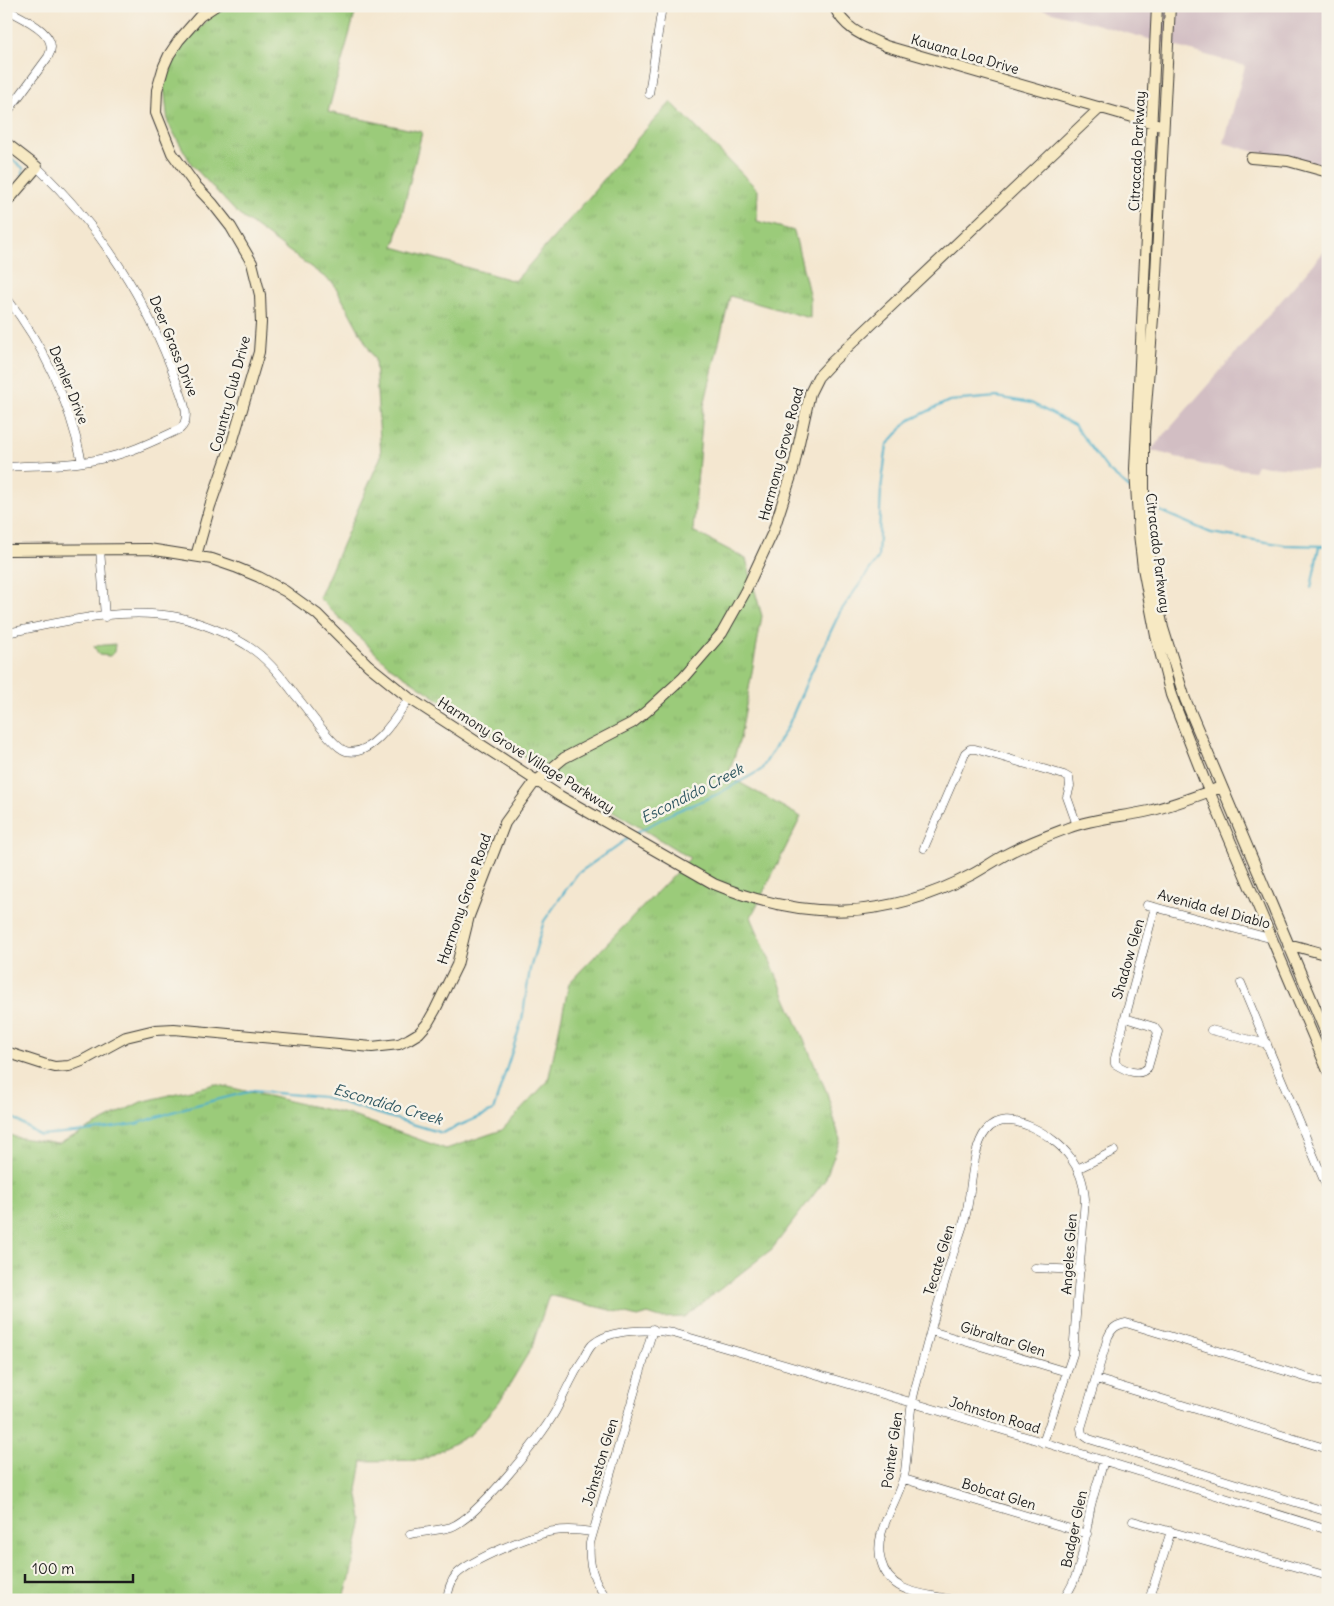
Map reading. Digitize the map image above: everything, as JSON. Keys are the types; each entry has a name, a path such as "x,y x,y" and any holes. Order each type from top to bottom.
{"main road":[{"name":"Country Club Drive","path":"196,556 256,361 261,323 260,295 252,263 231,227 195,185 172,153 156,113 157,90 169,55 179,40 200,16 215,6"},
{"name":"Kauana Loa Drive","path":"834,6 852,30 886,46 1101,107"},
{"name":"Citracado Parkway","path":"1157,6 1139,470 1146,534 1147,570 1156,636 1175,708 1328,1071"},
{"name":"Citracado Parkway","path":"1139,470 1155,293 1170,6"},
{"path":"1101,107 1163,126"},
{"name":"Harmony Grove Road","path":"6,1052 43,1064 69,1066 126,1037 154,1030 174,1029 372,1047 399,1044 410,1040 419,1033 427,1024 457,965 470,916 505,823 537,780 569,755 632,723 657,703 708,651 722,633 734,613 773,532 782,508 793,470 807,402 818,377 1101,107"},
{"name":"Deer Grass Drive","path":"6,143 36,167"},
{"path":"1251,158 1288,161 1328,172"},
{"path":"6,203 36,167"},
{"path":"6,550 149,549 196,556"},
{"name":"Harmony Grove Village Parkway","path":"196,556 223,562 247,572 273,584 296,598 328,623 379,675 409,698 560,796 714,884 740,895 771,904 805,909 841,911 871,909 911,900 972,875 1044,836 1077,825 1166,807 1221,787"},
{"name":"Citracado Parkway","path":"1147,570 1174,668 1194,722 1328,1038"},
{"path":"1273,939 1281,943 1292,966 1298,970"},
{"path":"1288,944 1328,955"}],"street":[{"path":"650,94 662,6"},
{"path":"6,8 41,30 49,38 52,45 48,57 6,114"},
{"name":"Deer Grass Drive","path":"6,467 82,462 110,457 155,441 182,427 186,420 183,401 164,349 129,279 114,256 79,211 36,167"},
{"name":"Demler Drive","path":"6,297 36,338 54,374 74,427 82,462"},
{"path":"100,549 105,617"},
{"path":"6,633 72,621 142,614 171,616 197,623 236,639 262,657 294,693 332,742 337,747 348,752 358,752 370,746 409,698"},
{"path":"924,848 965,753 975,748 1069,778 1070,786 1067,797 1077,825"},
{"name":"Avenida del Diablo","path":"1147,905 1273,939"},
{"name":"Shadow Glen","path":"1125,1018 1154,1027 1158,1032 1148,1068 1145,1072 1139,1073 1116,1064 1114,1058 1125,1018 1156,907"},
{"path":"1241,983 1328,1190"},
{"path":"1212,1030 1268,1044"},
{"name":"Angeles Glen","path":"991,1126 1013,1122 1039,1131 1060,1146 1070,1157 1084,1184 1085,1199 1074,1354 1043,1443"},
{"name":"Tecate Glen","path":"912,1403 951,1259 965,1218 979,1142 991,1126"},
{"path":"1077,1169 1114,1151"},
{"path":"1035,1268 1080,1270"},
{"path":"1328,1384 1126,1323 1117,1324 1111,1330 1081,1428 1082,1434 1089,1439 1328,1512"},
{"name":"Johnston Road","path":"410,1534 452,1526 468,1516 520,1461 555,1412 576,1369 592,1345 610,1335 640,1330 673,1333 707,1342 1104,1460 1328,1530"},
{"name":"Johnston Glen","path":"609,1600 595,1579 590,1561 592,1532 653,1330"},
{"name":"Gibraltar Glen","path":"931,1331 1067,1372"},
{"path":"1096,1379 1328,1448"},
{"name":"Pointer Glen","path":"912,1403 904,1478 899,1495 880,1537 879,1549 883,1567 894,1582 910,1592 952,1600"},
{"name":"Badger Glen","path":"1063,1600 1076,1578 1082,1559 1091,1506 1104,1460"},
{"name":"Bobcat Glen","path":"904,1478 1087,1534"},
{"path":"1133,1520 1328,1576"},
{"path":"447,1600 448,1592 455,1576 469,1564 532,1537 555,1530 592,1532"},
{"path":"1171,1531 1150,1597 1171,1600"}],"shaded area":[{"path":"1031,6 1328,6 1328,172 1224,143 1245,66"},
{"path":"1328,247 1328,465 1318,466 1316,470 1257,465 1254,471 1204,465 1151,450"}],"green space":[{"path":"237,6 315,6 356,10 328,112 422,132 394,247 515,281 671,102 758,190 757,221 794,231 810,298 810,318 730,296 703,410 693,531 746,559 762,616 740,739 728,776 801,817 751,917 827,1093 840,1140 825,1180 772,1249 684,1317 660,1318 648,1314 638,1317 549,1295 532,1347 499,1402 471,1434 423,1460 362,1461 357,1490 362,1519 350,1578 343,1600 6,1600 6,1133 15,1137 58,1144 141,1102 215,1084 350,1115 446,1149 502,1130 548,1081 569,983 690,858 526,758 389,666 319,598 381,456 375,360 334,284 238,214 192,165 168,123 164,86 179,49 215,13"},
{"path":"115,644 114,652 110,656 99,655 94,646"}],"waterway":[{"path":"6,154 23,168 23,176"},
{"name":"Escondido Creek","path":"635,834 672,813 716,795 761,770 788,726 840,612 878,558 881,489 887,445 908,421 949,401 997,397 1031,403 1074,425 1108,470 1133,491"},
{"name":"Escondido Creek","path":"1148,504 1211,533 1285,545 1328,546"},
{"path":"1311,588 1319,546"},
{"name":"Escondido Creek","path":"6,1113 39,1135 136,1124 188,1107 252,1091 323,1097 442,1133 493,1111 522,1020 530,969 544,921 577,874 627,839"}]}
